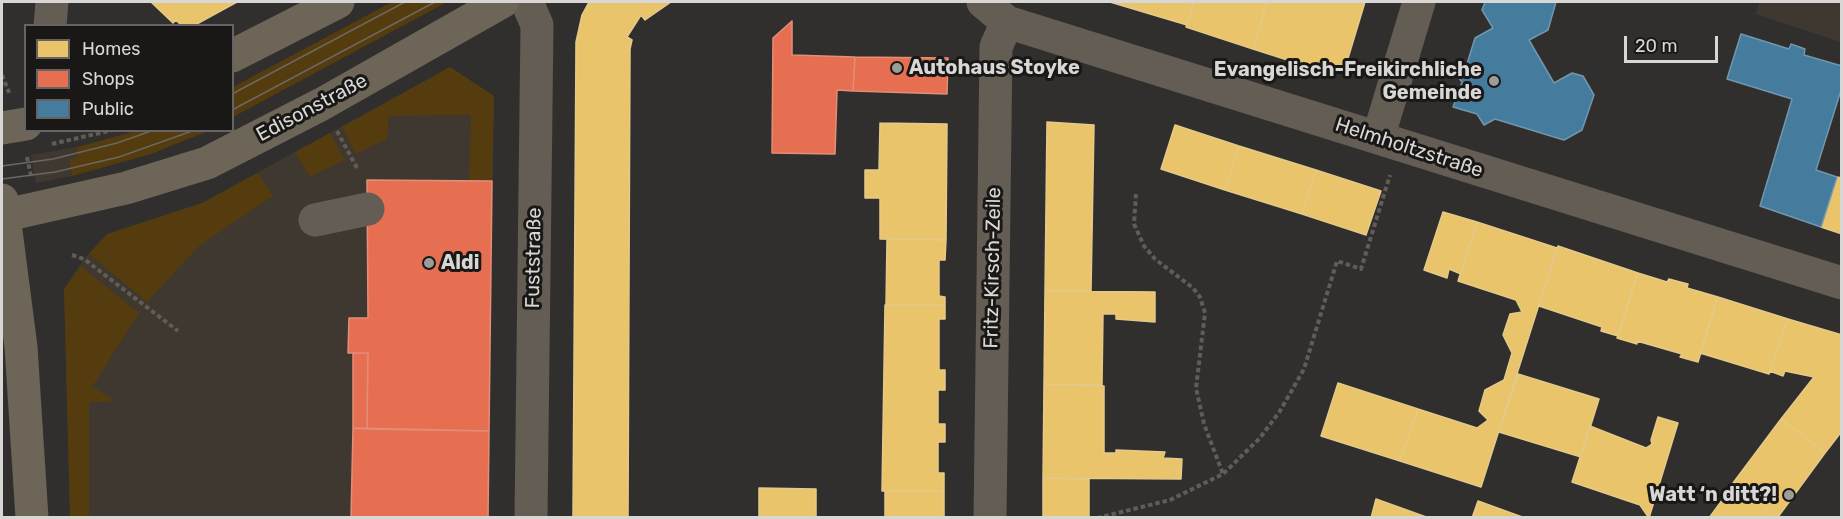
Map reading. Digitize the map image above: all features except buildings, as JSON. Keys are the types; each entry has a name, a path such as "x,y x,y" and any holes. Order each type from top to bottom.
{"main road":[{"path":"234,55 338,2"},
{"name":"Edisonstraße","path":"3,210 38,207 126,188 207,163 322,104 502,2"},
{"path":"3,210 21,347 32,518"}],"street":[{"name":"Fuststraße","path":"527,2 537,25 531,518"},
{"path":"1378,138 1419,2"},
{"name":"Helmholtzstraße","path":"995,12 1378,138 1842,283"},
{"name":"Fritz-Kirsch-Zeile","path":"990,518 995,12"},
{"path":"315,220 368,209"}],"path":[{"path":"2,75 38,207"},
{"path":"334,125 357,168"},
{"path":"50,144 88,138 106,132"},
{"path":"1097,518 1170,500 1223,474 1260,438 1304,369 1337,261 1361,269 1390,175"},
{"path":"1136,194 1134,224 1144,246 1155,259 1193,288 1200,297 1205,313 1196,388 1204,424 1223,474"},
{"path":"72,255 84,259 178,330"}],"shaded area":[{"path":"392,2 447,2 234,116 234,86"},
{"path":"1760,2 1841,2 1841,42 1755,14"},
{"path":"450,67 494,96 489,517 70,517 64,289 84,259 107,234 202,203"},
{"path":"450,67 494,96 492,181 469,181 471,115 389,116 387,139 356,154 342,127"},
{"path":"133,132 206,132 151,154 72,176 69,159 78,157 77,147"},
{"path":"330,133 345,160 310,177 295,152"},
{"path":"77,147 78,158 69,159 72,176 36,183 31,155"},
{"path":"258,173 273,196 199,246 147,302 89,254 107,234 202,203"},
{"path":"81,266 139,313 92,387 111,398 110,402 89,402 89,517 70,518 64,289"}],"tram line":[{"path":"234,93 405,2"},
{"path":"234,109 435,2"},
{"path":"2,166 53,159 117,143 148,132"},
{"path":"2,179 55,172 119,157 189,132"}],"place":[{"name":"Autohaus Stoyke","path":"897,68"},
{"name":"Evangelisch-Freikirchliche Gemeinde","path":"1494,81"},
{"name":"Aldi","path":"429,263"},
{"name":"Watt ‘n ditt?!","path":"1789,495"}]}
